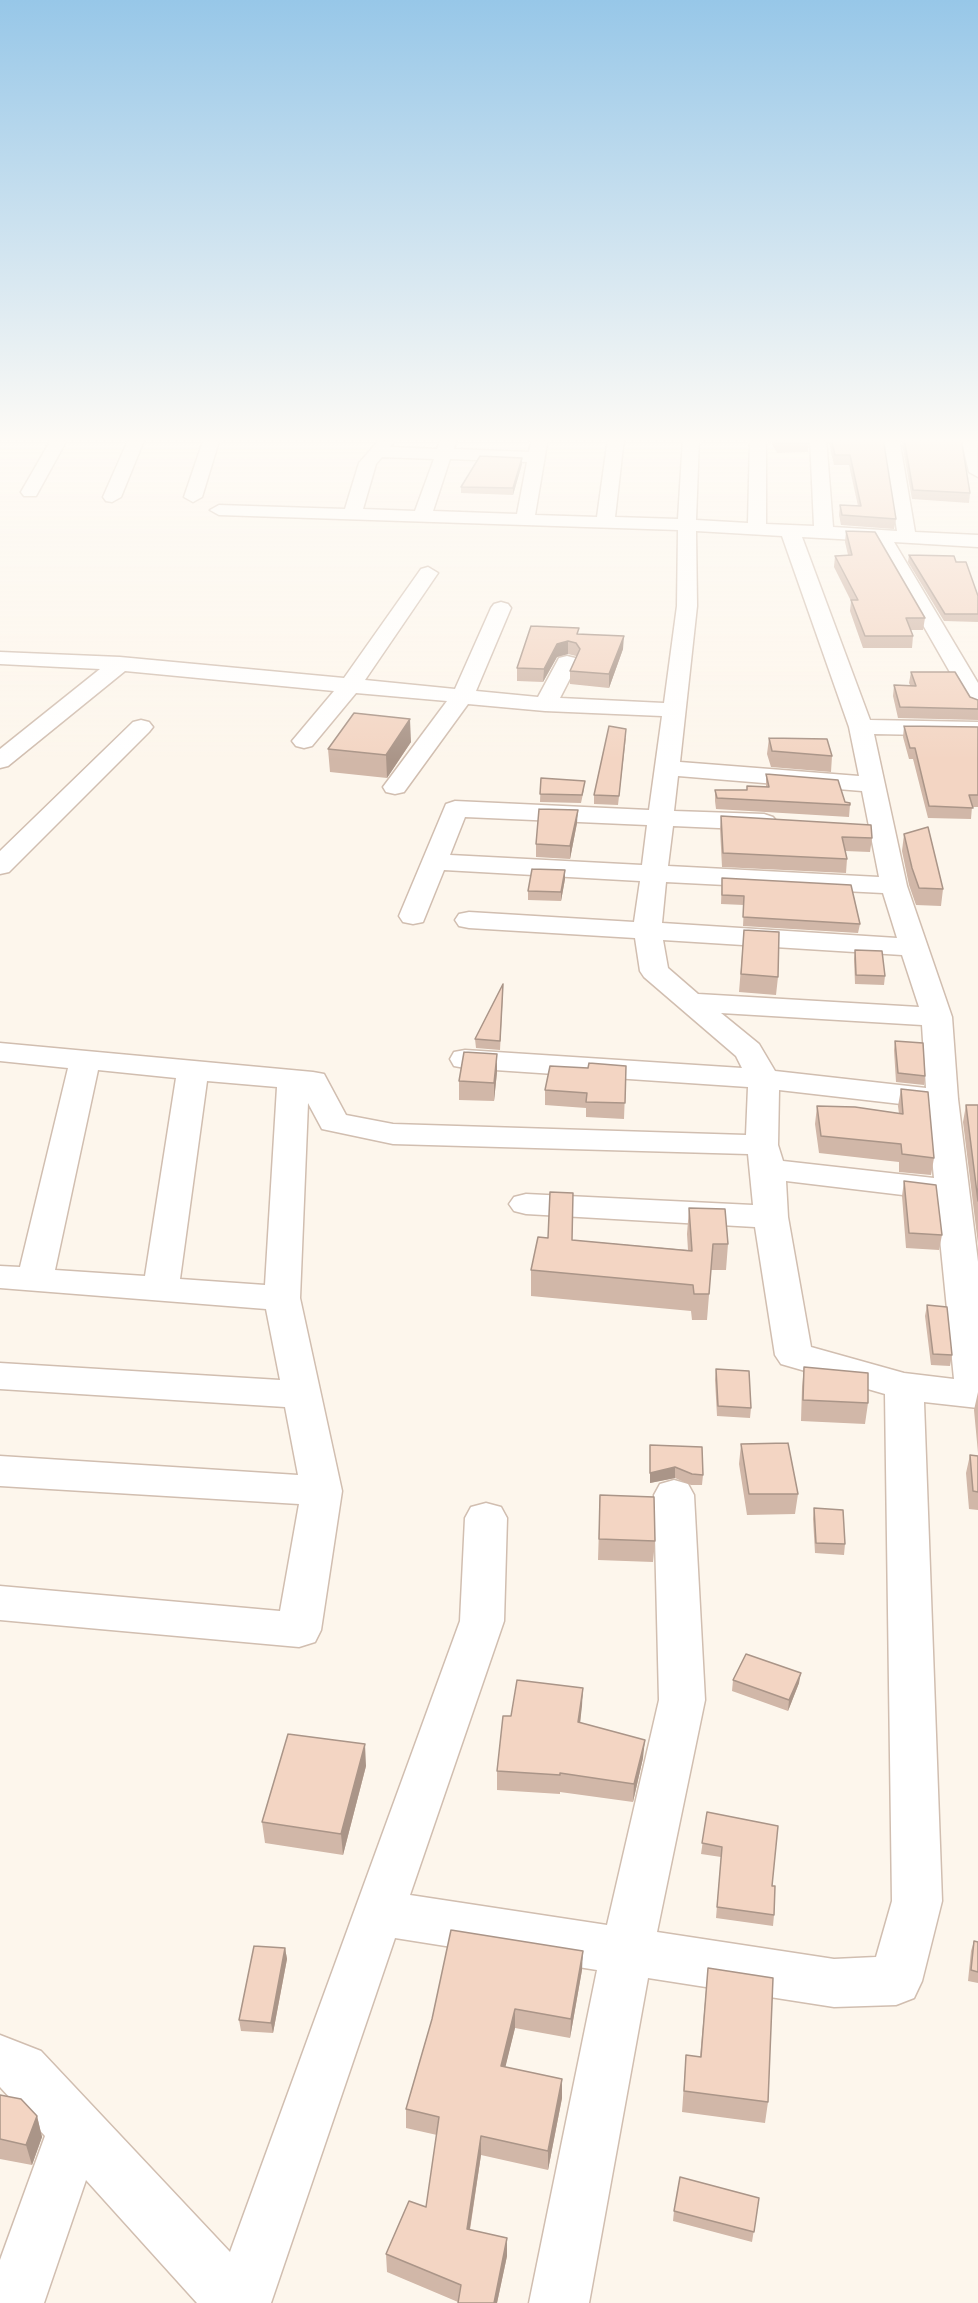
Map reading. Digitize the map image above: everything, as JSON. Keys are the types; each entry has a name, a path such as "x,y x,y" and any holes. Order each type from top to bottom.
{"street":[{"path":"687,545 687,606 675,710 659,816 655,872 647,930 654,971 748,1051 764,1079 765,1157 771,1217 794,1355 904,1386 976,1395 942,1099 937,1017 894,886 871,828 875,785 861,728 795,545"},
{"path":"887,545 978,702"},
{"path":"304,741 349,687 428,573"},
{"path":"395,787 463,695 501,608"},
{"path":"0,658 120,664 545,704 675,710"},
{"path":"545,704 567,663"},
{"path":"0,761 120,664"},
{"path":"0,866 141,727"},
{"path":"861,728 978,729"},
{"path":"666,768 875,785"},
{"path":"413,916 455,809 659,816 788,824"},
{"path":"435,862 894,886"},
{"path":"469,920 913,947"},
{"path":"689,1002 937,1017"},
{"path":"0,1052 313,1081 333,1122 393,1134 765,1157 952,1190"},
{"path":"465,1059 764,1079 942,1099"},
{"path":"85,1060 17,1278 282,1298"},
{"path":"161,1289 193,1070"},
{"path":"0,1603 299,1630 322,1491 282,1298 293,1079"},
{"path":"526,1204 771,1217"},
{"path":"0,1376 302,1395"},
{"path":"379,1913 834,1983 896,1981 917,1901 904,1386"},
{"path":"0,1471 322,1491"},
{"path":"559,2303 627,1951 682,1700 674,1496"},
{"path":"0,2061 22,2070 239,2303 482,1622 486,1518"},
{"path":"14,2303 76,2128"}],"building":[{"path":"850,545 883,545 925,618 906,618 913,636 865,636 851,600 858,600 835,556 852,555"},
{"path":"909,555 954,556 956,562 966,562 978,596 978,614 945,614"},
{"path":"531,626 579,628 577,634 624,636 609,674 570,671 580,649 576,643 568,641 557,644 544,669 517,668"},
{"path":"911,672 955,672 970,697 978,700 978,709 900,707 894,685 916,686"},
{"path":"354,713 410,719 386,755 328,749"},
{"path":"609,726 626,729 619,796 594,795"},
{"path":"904,726 978,727 978,795 969,795 973,808 929,806 915,748 910,748"},
{"path":"769,738 827,739 832,756 772,751"},
{"path":"766,774 838,780 845,802 850,805 717,798 715,790 747,790 747,786 769,787"},
{"path":"541,778 585,781 582,795 540,794"},
{"path":"539,809 578,810 570,846 536,844"},
{"path":"721,816 871,825 872,838 842,837 847,859 723,853"},
{"path":"928,827 943,889 919,888 912,868 904,834"},
{"path":"532,869 565,870 561,892 528,891"},
{"path":"722,878 851,885 860,924 743,917 744,896 722,895"},
{"path":"744,930 779,932 778,977 741,974"},
{"path":"855,950 882,951 885,976 856,975"},
{"path":"503,984 500,1041 475,1039"},
{"path":"895,1041 923,1043 925,1076 898,1073"},
{"path":"464,1052 497,1054 494,1083 459,1081"},
{"path":"589,1063 626,1066 625,1103 586,1102 587,1093 545,1090 550,1066 588,1068"},
{"path":"901,1089 928,1092 934,1158 902,1154 901,1144 821,1136 817,1106 855,1107 903,1114"},
{"path":"966,1105 978,1105 978,1201"},
{"path":"904,1181 936,1185 942,1235 909,1233"},
{"path":"550,1192 573,1193 572,1240 692,1251 689,1208 725,1209 728,1244 713,1244 709,1294 694,1294 693,1285 531,1270 538,1237 548,1238"},
{"path":"927,1305 947,1307 952,1355 933,1354"},
{"path":"804,1367 868,1373 868,1403 803,1400"},
{"path":"716,1369 749,1371 751,1408 718,1406"},
{"path":"788,1443 798,1494 749,1494 741,1444"},
{"path":"650,1445 702,1447 703,1475 692,1474 675,1467 650,1473"},
{"path":"970,1455 978,1456 978,1492 973,1491"},
{"path":"600,1495 654,1497 655,1541 599,1539"},
{"path":"814,1508 843,1510 845,1544 816,1543"},
{"path":"746,1654 801,1673 789,1700 733,1680"},
{"path":"517,1680 583,1688 578,1722 645,1740 634,1784 560,1773 560,1775 497,1771 503,1716 511,1716"},
{"path":"288,1734 365,1744 341,1834 262,1822"},
{"path":"707,1812 778,1826 772,1886 775,1886 774,1915 717,1907 722,1847 702,1843"},
{"path":"451,1930 583,1951 571,2019 515,2009 501,2066 562,2079 548,2151 481,2136 467,2229 507,2238 494,2303 458,2303 461,2285 386,2254 409,2201 426,2207 439,2117 406,2109 432,2019"},
{"path":"974,1941 978,1942 978,1972 971,1970"},
{"path":"254,1946 285,1948 271,2023 239,2020"},
{"path":"708,1968 773,1978 768,2102 684,2091 686,2055 701,2057"},
{"path":"0,2095 21,2099 37,2116 26,2145 0,2139"},
{"path":"680,2177 759,2198 754,2232 674,2211"}]}
